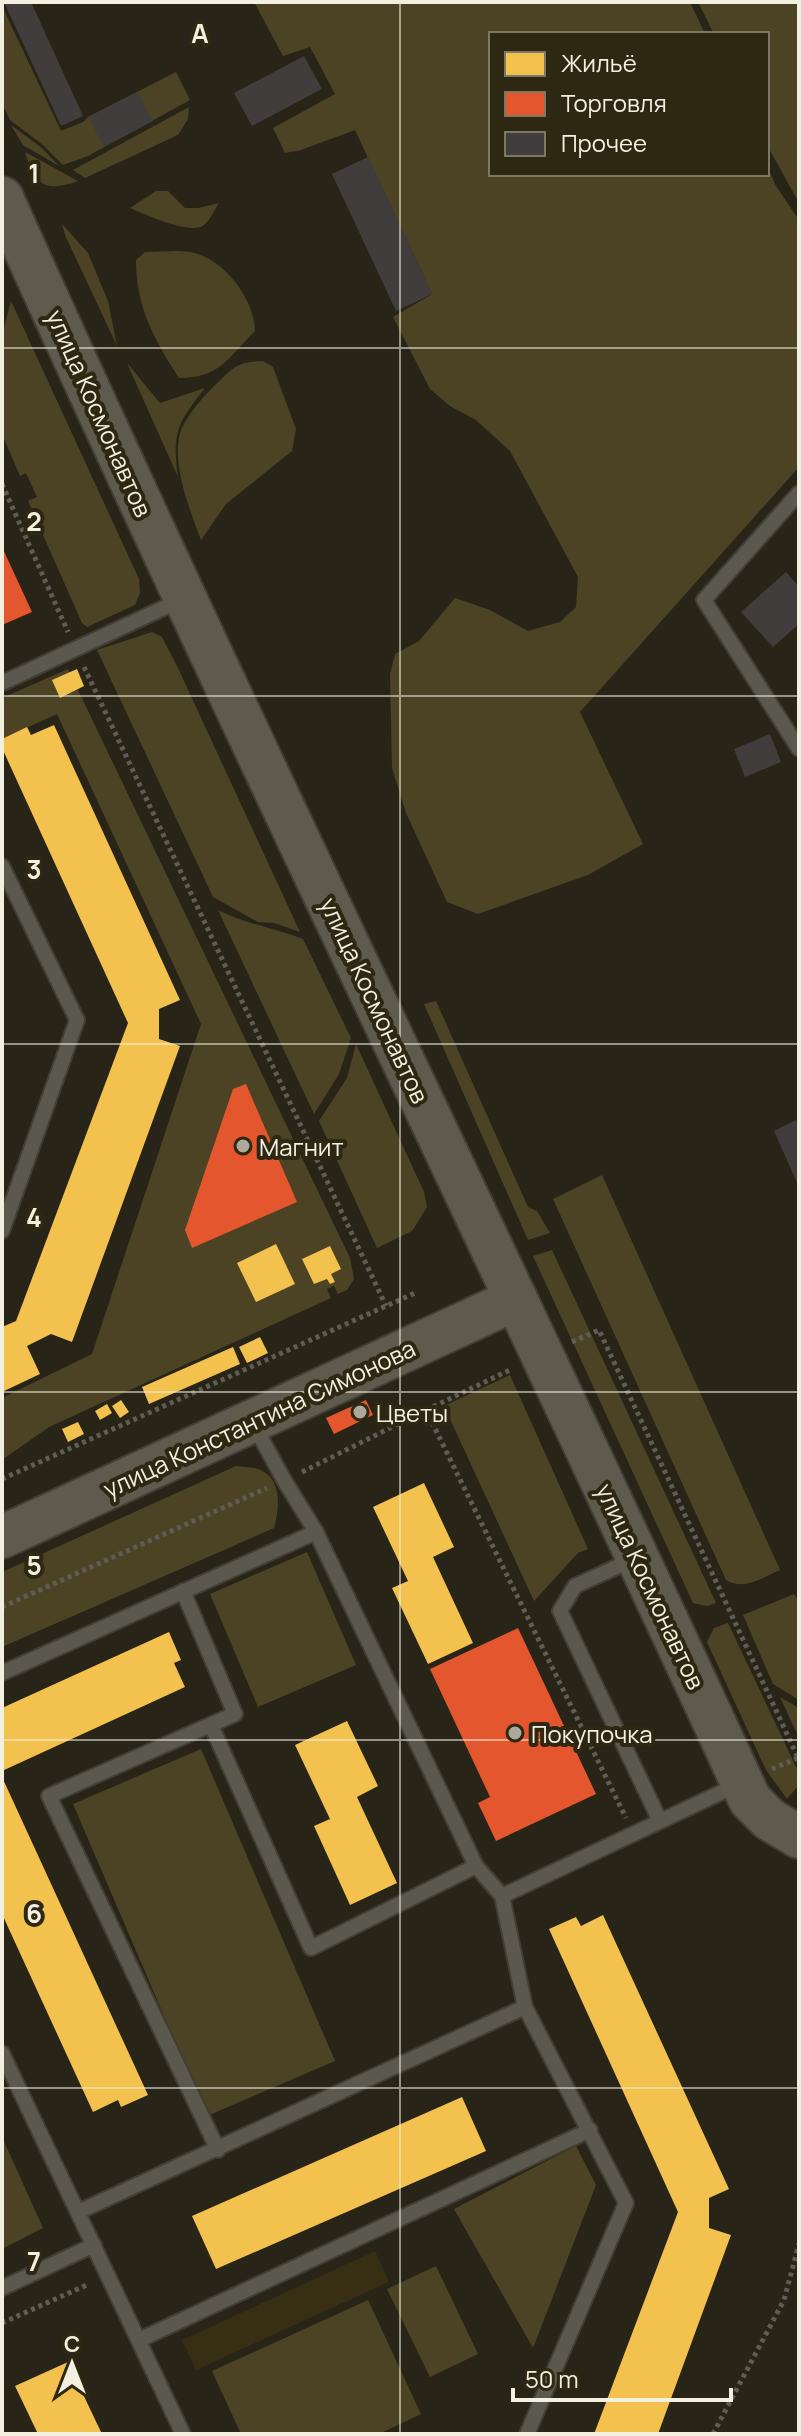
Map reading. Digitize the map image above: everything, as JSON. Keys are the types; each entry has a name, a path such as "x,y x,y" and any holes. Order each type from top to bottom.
{"main road":[{"name":"улица Космонавтов","path":"5,213 746,1791"},
{"name":"улица Константина Симонова","path":"2,1537 516,1299"},
{"path":"746,1791 769,1819 799,1837"}],"lane":[{"path":"799,493 704,600 799,749"},
{"path":"2,683 185,599"},
{"path":"2,866 77,1020 2,1231"},
{"path":"252,1421 316,1532 476,1866 502,1896 525,2007 626,2203 527,2434"},
{"path":"2,1673 316,1532"},
{"path":"638,1557 575,1586 560,1611 660,1821"},
{"path":"183,1591 235,1714 49,1796 218,2150"},
{"path":"211,1725 311,1948 476,1866"},
{"path":"502,1896 660,1821 746,1791"},
{"path":"78,2212 525,2007"},
{"path":"2,2053 183,2434"},
{"path":"139,2340 590,2130"},
{"path":"2,2288 94,2245"}],"path":[{"path":"2,484 76,649 386,1306"},
{"path":"2,1479 415,1293"},
{"path":"2,1607 284,1480 543,1354 599,1330 799,1760"},
{"path":"426,1410 633,1834"},
{"path":"713,2434 784,2300 799,2244"},
{"path":"2,2323 108,2276"}],"shaded area":[{"path":"254,2 690,2 704,32 489,32 489,176 769,176 769,170 799,220 799,467 580,712 643,844 588,875 478,914 447,902 406,813 392,768 390,674 395,654 419,641 455,598 490,610 528,631 560,622 576,607 578,577 510,451 476,420 450,406 430,389 393,317 432,294 355,130 285,153 273,128 335,94 310,47 283,56"},
{"path":"698,2 799,2 799,203 769,149 769,32 713,32"},
{"path":"2,6 61,131 176,72 190,100 88,156 63,165 10,120 2,103"},
{"path":"189,107 188,119 178,135 85,178 73,170"},
{"path":"11,125 42,148 59,166 23,145"},
{"path":"25,152 78,181 56,186 42,183 33,172"},
{"path":"156,191 168,191 185,208 219,203 206,223 198,228 168,223 130,208"},
{"path":"62,224 88,253 108,301 117,346 65,235"},
{"path":"185,251 202,256 214,262 235,282 249,306 255,331 222,365 204,374 179,378 143,308 136,260 145,252"},
{"path":"11,301 139,579 140,593 135,605 87,627 82,623 28,501 37,497 26,473 20,476 2,434 2,335"},
{"path":"263,361 273,367 296,429 292,451 226,504 201,540 180,471 178,443 181,430 201,400 231,370 241,364"},
{"path":"127,363 160,403 205,388 179,429 176,449 178,477"},
{"path":"152,632 162,637 178,668 300,932 274,923 258,922 213,897 97,650"},
{"path":"68,669 350,1258 354,1279 347,1290 338,1294 334,1286 327,1289 331,1298 49,1427 2,1460 2,1398 92,1354 201,1024 57,714 2,739 2,698"},
{"path":"218,910 303,939 351,1038 339,1074 314,1114"},
{"path":"436,1001 528,1207 537,1211 550,1233 528,1240 424,1004"},
{"path":"356,1044 424,1192 427,1207 412,1231 377,1248 319,1121 347,1078"},
{"path":"602,1175 780,1570 753,1582 740,1584 726,1580 553,1199"},
{"path":"552,1250 716,1603 707,1606 693,1603 533,1256"},
{"path":"510,1375 588,1549 578,1553 534,1601 444,1406"},
{"path":"236,1466 261,1470 273,1481 278,1496 274,1528 2,1647 2,1572"},
{"path":"307,1552 356,1665 258,1707 210,1594"},
{"path":"794,1594 799,1601 799,1700 773,1684 743,1615"},
{"path":"728,1623 798,1771 798,1786 787,1799 766,1770 707,1642 714,1628"},
{"path":"780,1697 799,1708 799,1738"},
{"path":"201,1749 335,2061 207,2116 73,1804"},
{"path":"2,2137 43,2228 2,2249"},
{"path":"576,2146 596,2185 533,2348 454,2209"},
{"path":"375,2251 389,2282 196,2370 182,2340"},
{"path":"436,2266 478,2354 430,2377 387,2289"},
{"path":"368,2300 421,2414 379,2434 241,2434 212,2371"}],"building: Жильё":[{"path":"77,669 84,686 60,698 52,680"},
{"path":"54,725 180,1000 159,1009 159,1039 180,1046 72,1342 51,1334 27,1346 40,1374 2,1392 2,1327 16,1321 128,1023 2,748 2,739 27,727 31,735"},
{"path":"276,1244 295,1284 256,1302 237,1263"},
{"path":"330,1246 341,1269 331,1274 335,1282 330,1284 327,1279 314,1284 302,1259"},
{"path":"260,1337 268,1353 247,1363 239,1347"},
{"path":"233,1347 240,1364 149,1404 142,1387"},
{"path":"121,1400 129,1412 120,1418 112,1406"},
{"path":"107,1404 112,1413 100,1420 95,1411"},
{"path":"78,1422 84,1434 68,1442 62,1429"},
{"path":"424,1483 454,1547 433,1557 473,1643 428,1664 392,1588 408,1581 373,1507"},
{"path":"169,1632 181,1660 174,1663 185,1687 2,1771 2,1708"},
{"path":"347,1721 378,1786 357,1797 397,1883 350,1905 314,1826 330,1819 295,1745"},
{"path":"2,1777 148,2095 121,2107 118,2100 93,2112 2,1914"},
{"path":"603,1915 729,2189 709,2198 709,2228 731,2235 658,2434 594,2434 678,2212 549,1929 576,1917 581,1926"},
{"path":"462,2097 486,2151 216,2269 192,2216"},
{"path":"68,2362 102,2434 38,2434 15,2386"}],"building: Торговля":[{"path":"2,547 32,612 2,625"},
{"name":"Магнит","path":"246,1084 297,1202 192,1248 185,1230 233,1089"},
{"path":"366,1400 373,1415 334,1434 326,1418"},
{"path":"518,1628 596,1794 496,1841 478,1803 490,1797 430,1669"}],"building: Прочее":[{"path":"4,2 31,2 83,116 61,126"},
{"path":"304,56 322,89 252,126 234,93"},
{"path":"137,92 153,121 104,147 88,117"},
{"path":"368,157 432,294 396,311 332,174"},
{"path":"786,572 799,587 799,624 773,647 741,612"},
{"path":"770,734 781,762 745,777 734,749"},
{"path":"796,1120 799,1126 799,1187 774,1131"}],"place":[{"name":"Магнит","path":"243,1146"},
{"name":"Цветы","path":"360,1412"},
{"name":"Покупочка","path":"515,1733"}]}
